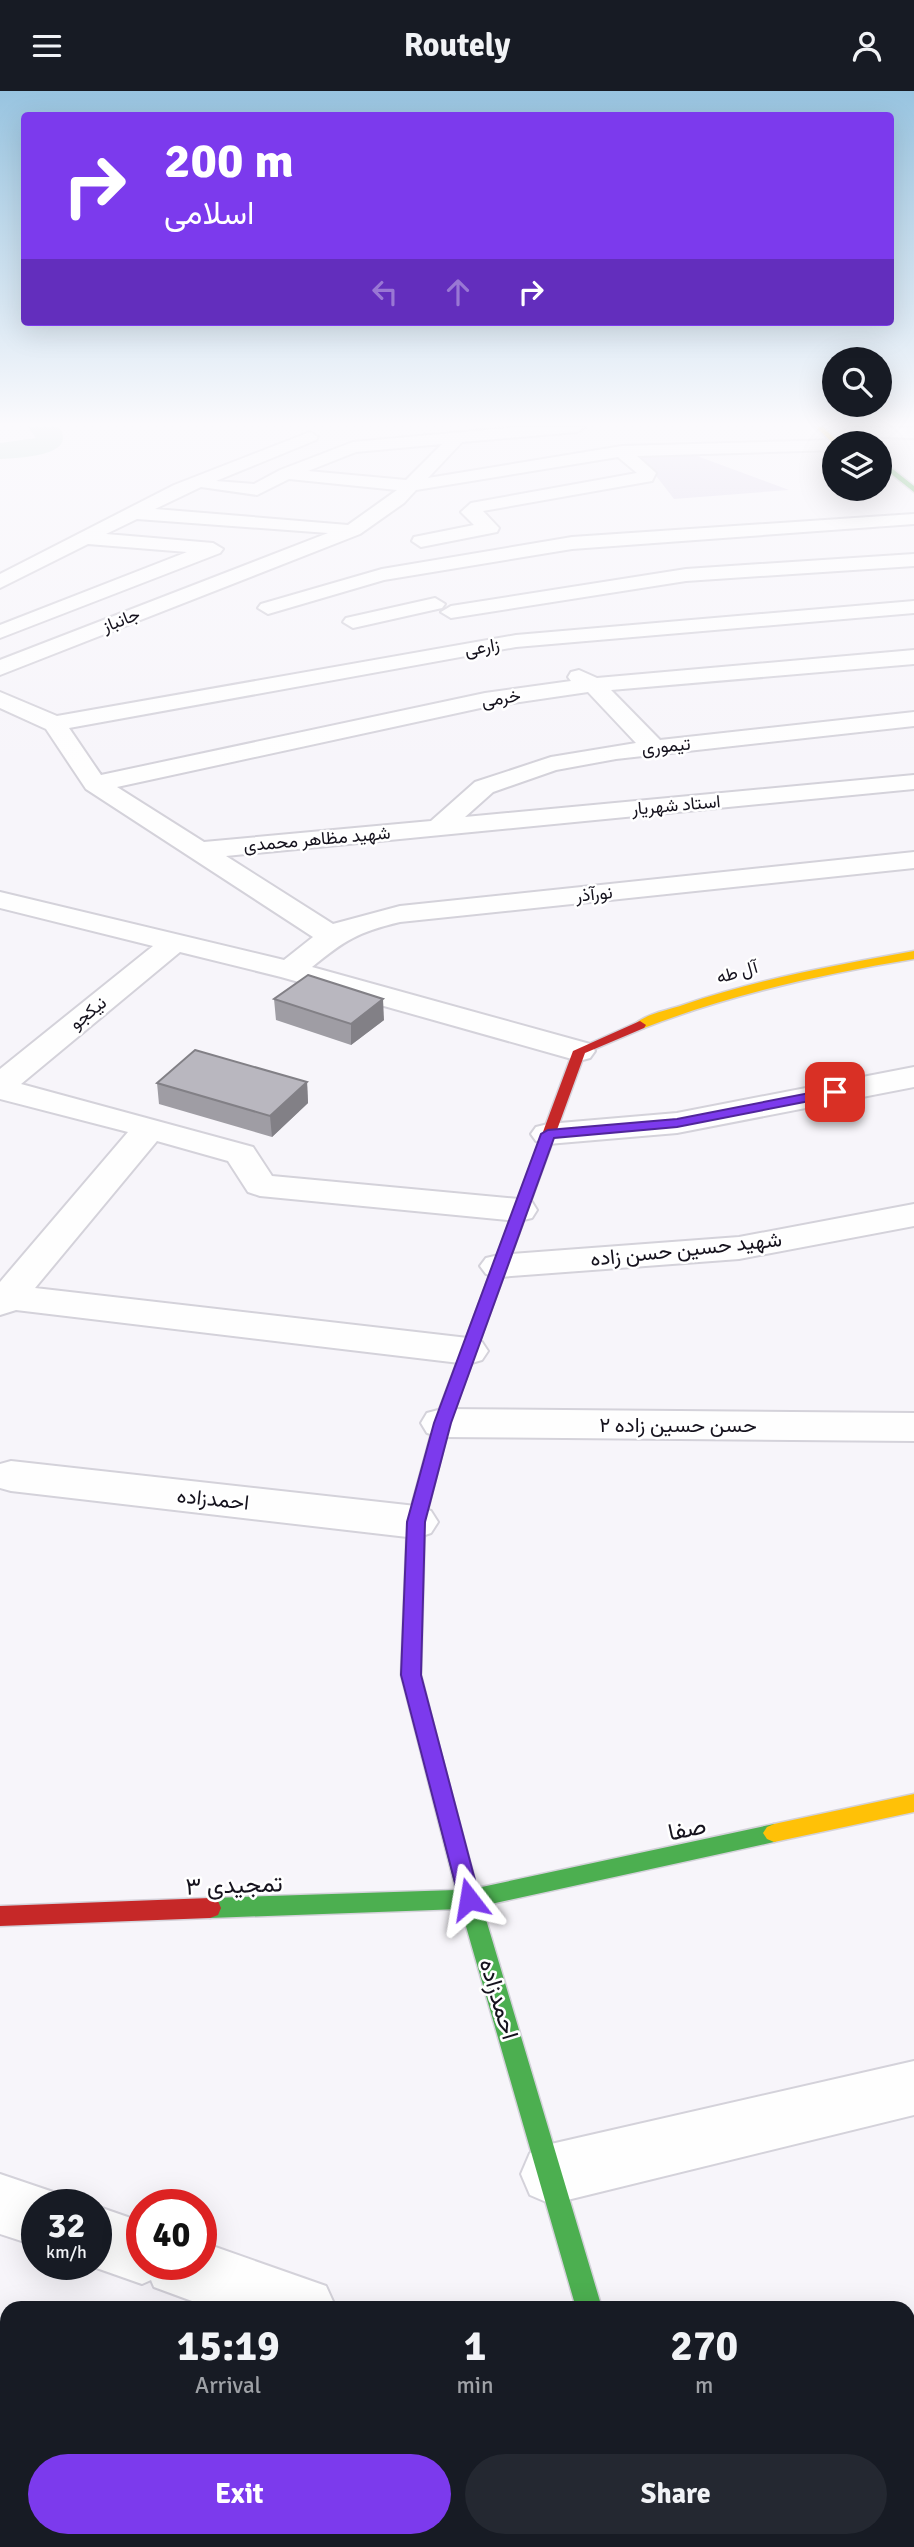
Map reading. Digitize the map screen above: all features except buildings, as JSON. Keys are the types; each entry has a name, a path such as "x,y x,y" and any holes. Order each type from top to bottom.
{"street":[{"path":"0,582 75,542"},
{"path":"129,542 213,548 302,549"},
{"name":"جانباز","path":"0,668 321,542"},
{"path":"397,546 420,542"},
{"path":"268,608 382,575 581,542"},
{"path":"0,632 213,548"},
{"path":"353,622 686,575 914,560"},
{"path":"343,563 382,575 443,608 516,641 593,685 654,747"},
{"name":"زارعی","path":"54,724 516,641 914,607"},
{"path":"0,632 56,646"},
{"name":"خرمی","path":"95,784 485,700 593,685 914,657"},
{"path":"0,699 54,724 95,784 195,851 332,936"},
{"name":"تیموری","path":"438,828 484,787 551,764 654,747 914,719"},
{"name":"استاد شهریار","path":"438,828 914,782"},
{"name":"شهید مظاهر محمدی","path":"195,851 438,828"},
{"name":"نورآذر","path":"290,970 332,936 352,925 400,914 914,860"},
{"path":"8,908 175,942 290,970 579,1051"},
{"name":"نیکجو","path":"0,1087 175,942"},
{"name":"آل طه","path":"579,1051 684,1007 798,974 914,955"},
{"name":"احمدزاده","path":"579,1051 442,1423 416,1522 411,1675 469,1899 587,2301"},
{"path":"548,1134 677,1123 914,1077"},
{"path":"0,1087 241,1154 260,1185 519,1210"},
{"path":"4,1300 150,1128"},
{"name":"شهید حسین حسن زاده","path":"499,1266 738,1248 914,1215"},
{"path":"4,1300 468,1351"},
{"name":"حسن حسین زاده ۲","path":"442,1423 914,1427"},
{"name":"احمدزاده","path":"11,1476 416,1522"},
{"name":"صفا","path":"469,1899 914,1803"},
{"name":"تمجیدی ۳","path":"0,1916 469,1899"},
{"path":"551,2174 914,2088"},
{"path":"0,2204 21,2211"},
{"path":"217,2279 283,2301"}],"traffic: fast":[{"path":"432,1757 469,1899 587,2301"},
{"path":"210,1908 469,1899 774,1833"}],"traffic: slow":[{"path":"640,1025 742,990 843,967 914,955"},
{"path":"432,1757 411,1675 416,1522 442,1423 512,1234"},
{"path":"774,1833 914,1803"}],"traffic: jam":[{"path":"512,1234 579,1051 640,1025"},
{"path":"0,1916 210,1908"}],"route":[{"path":"469,1899 411,1675 416,1522 442,1423 548,1134 677,1123 835,1092"}]}
